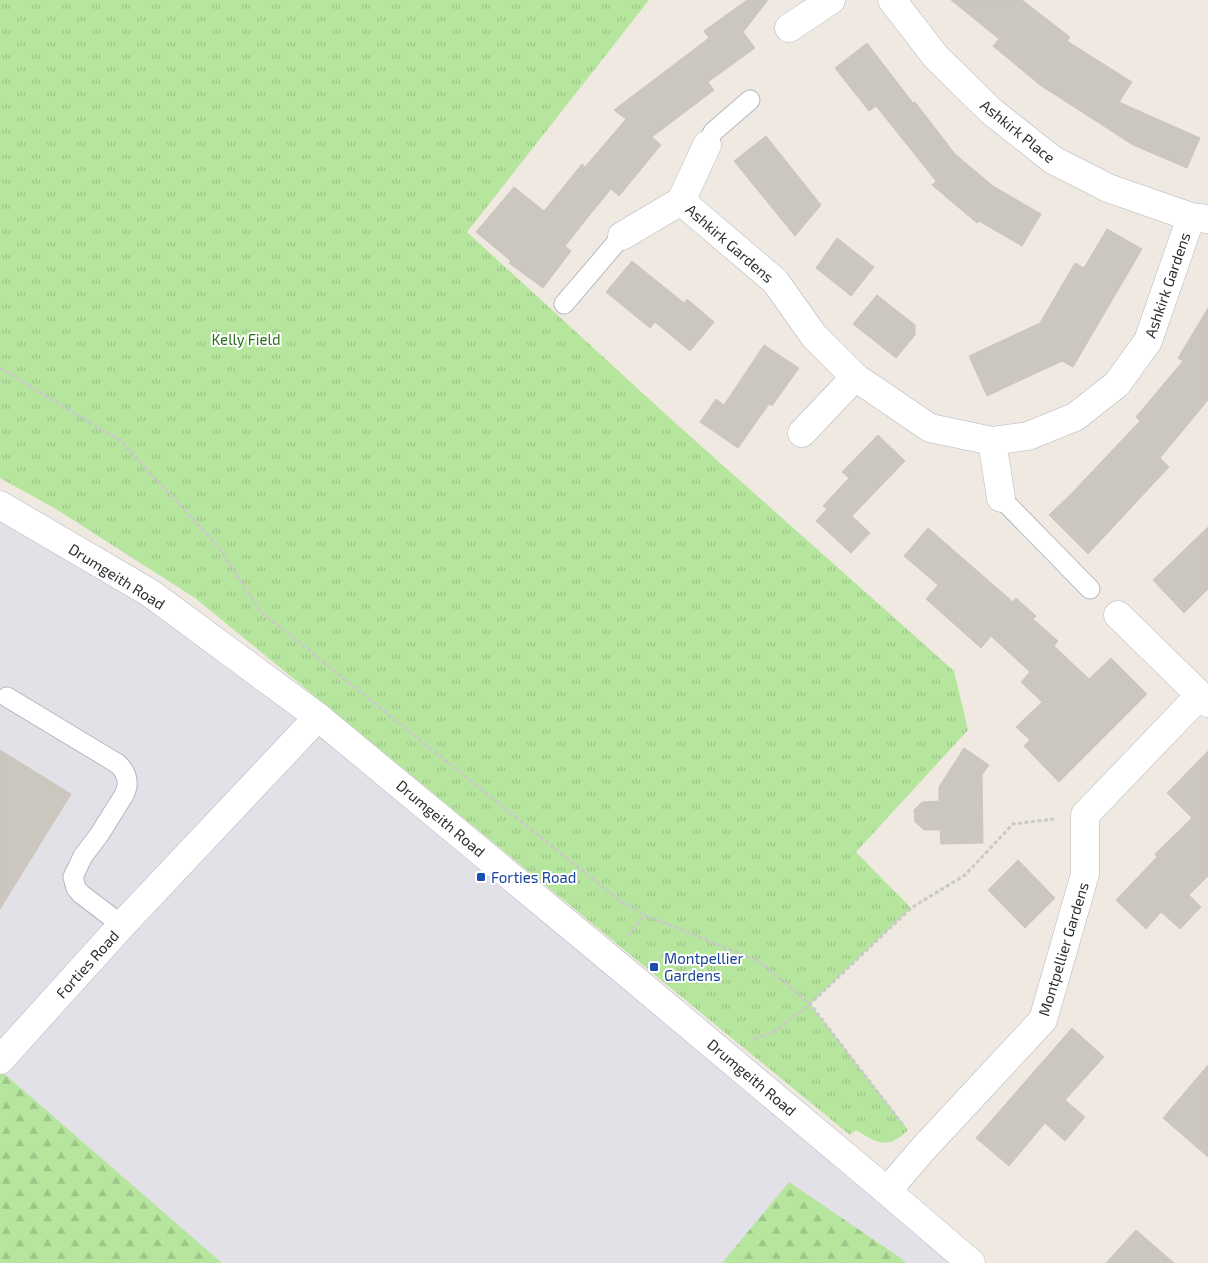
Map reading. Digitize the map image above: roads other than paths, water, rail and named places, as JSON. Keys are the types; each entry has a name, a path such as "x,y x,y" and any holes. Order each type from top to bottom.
{"street":[{"path":"789,28 831,0"},
{"name":"Ashkirk Place","path":"892,0 936,57 990,111 1053,160 1108,188 1199,218"},
{"name":"Ashkirk Gardens","path":"622,236 681,201 707,145"},
{"name":"Ashkirk Gardens","path":"681,201 775,281 814,336 855,377 930,428 992,441 1028,436 1075,417 1118,384 1148,341 1199,218"},
{"path":"802,433 855,377"},
{"path":"992,441 1001,498"},
{"name":"Drumgeith Road","path":"0,505 150,593 318,716 971,1263"},
{"path":"1118,615 1204,699"},
{"name":"Montpellier Gardens","path":"887,1191 923,1149 1043,1020 1085,874 1085,815 1204,699"},
{"name":"Forties Road","path":"0,1060 122,925 318,716"}],"lane":[{"path":"707,145 713,132 750,100"},
{"path":"564,304 622,236"},
{"path":"1001,498 1090,590"},
{"path":"7,697 118,764 125,771 127,789 124,796 104,828 83,856 73,877 76,888 81,894 122,925"}],"place":[{"name":"Forties Road","path":"481,877"},
{"name":"Montpellier Gardens","path":"654,967"}],"park label":[{"name":"Kelly Field","path":"246,339"}]}
